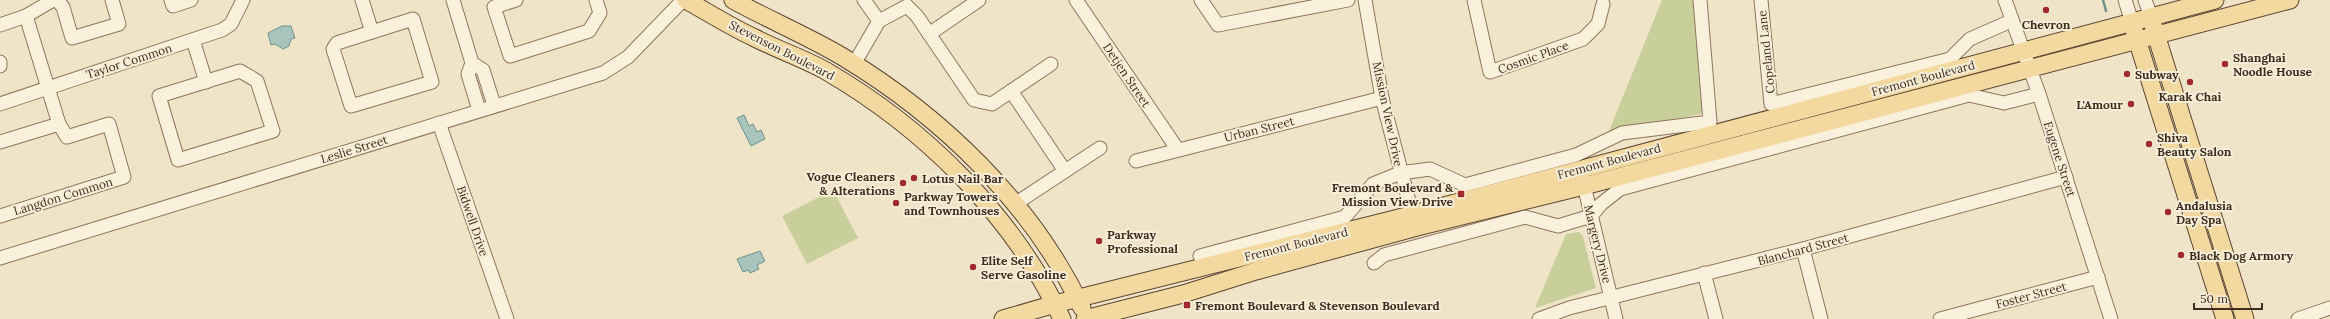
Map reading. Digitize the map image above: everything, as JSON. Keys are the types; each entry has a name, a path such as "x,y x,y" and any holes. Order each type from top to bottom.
{"main road":[{"name":"Stevenson Boulevard","path":"685,0 755,39 807,61 833,75 874,102 912,132 955,172 993,213 1027,258 1058,312"},
{"name":"Stevenson Boulevard","path":"733,0 854,64 907,101 944,132 1015,204 1053,256 1077,299 1086,319"},
{"name":"Fremont Boulevard","path":"1086,319 1183,294 1415,220 1580,170 2215,0"},
{"name":"Fremont Boulevard","path":"1003,319 1058,312 1077,299 1321,238 1584,186 2290,0"},
{"path":"2150,17 2245,319"},
{"path":"2132,22 2225,319"}],"street":[{"path":"0,25 26,16 53,0"},
{"path":"57,0 63,7 72,38 119,24 112,0"},
{"path":"171,0 173,6 192,0"},
{"name":"Taylor Common","path":"0,104 222,30 231,24 243,0"},
{"path":"362,0 372,32"},
{"path":"453,0 472,63 468,74 479,110"},
{"path":"516,0 494,7 510,56 589,32 600,13 596,0"},
{"name":"Leslie Street","path":"0,258 494,105 603,73 616,66 634,52 685,0"},
{"path":"864,0 879,21"},
{"path":"929,34 979,0"},
{"name":"Detjen Street","path":"1076,0 1178,150"},
{"path":"1201,0 1218,25 1348,0"},
{"name":"Mission View Drive","path":"1365,0 1382,98 1400,173 1415,220"},
{"name":"Cosmic Place","path":"1474,0 1490,72 1583,39 1598,24 1603,4"},
{"name":"Fremont Boulevard","path":"1200,256 1345,217 1374,184 1400,173 1430,168 1465,185 1576,155 1622,133 1710,122 1700,0"},
{"name":"Copeland Lane","path":"1761,0 1771,104"},
{"name":"Eugene Street","path":"2005,0 2011,21 2039,94 2111,319"},
{"path":"2125,0 2132,22"},
{"path":"2145,0 2150,17"},
{"path":"854,64 879,21 907,6 917,16 974,100 992,104 1052,64"},
{"path":"0,142 59,124 26,16"},
{"path":"413,19 432,82 351,106 333,49 337,43 372,32 413,19"},
{"name":"Fremont Boulevard","path":"1771,104 1950,59 1970,39 2011,21"},
{"path":"192,40 206,82"},
{"path":"472,63 483,70 494,105"},
{"path":"240,71 257,81 273,131 178,160 159,96 206,82 240,71"},
{"path":"1011,91 1065,171"},
{"path":"1374,263 1384,255 1525,217 1558,226 1591,216 1609,196 1620,189 1969,96 2004,103 2039,94"},
{"name":"Urban Street","path":"1136,161 1382,98"},
{"name":"Bidwell Drive","path":"439,123 507,319"},
{"name":"Langdon Common","path":"0,216 124,177 109,124 67,138 59,124"},
{"path":"1015,204 1100,148"},
{"name":"Margery Drive","path":"1580,170 1616,319"},
{"name":"Blanchard Street","path":"1539,319 1611,298 1704,273 1803,249 2066,177"},
{"path":"1803,249 1821,319"},
{"path":"1704,273 1716,319"},
{"name":"Foster Street","path":"1940,319 2098,277"},
{"path":"2298,319 2330,308"}],"green space":[{"path":"1662,0 1695,0 1704,113 1609,131"},
{"path":"833,190 858,238 807,264 782,216"},
{"path":"1579,232 1583,236 1596,288 1535,308 1566,234"}],"water":[{"path":"282,26 291,26 295,38 291,39 289,46 283,49 275,44 271,45 268,33"},
{"path":"744,115 749,126 753,124 757,132 761,130 765,139 751,146 737,118"},
{"path":"760,251 765,261 757,265 759,269 750,273 748,270 743,272 737,259"}],"waterway":[{"path":"2103,0 2106,11"}],"place":[{"name":"Chevron","path":"2046,10"},
{"name":"Shanghai Noodle House","path":"2225,64"},
{"name":"Subway","path":"2127,74"},
{"name":"Karak Chai","path":"2190,82"},
{"name":"L'Amour","path":"2131,104"},
{"name":"Shiva Beauty Salon","path":"2149,144"},
{"name":"Lotus Nail Bar","path":"914,178"},
{"name":"Vogue Cleaners & Alterations","path":"903,183"},
{"name":"Fremont Boulevard & Mission View Drive","path":"1461,194"},
{"name":"Parkway Towers and Townhouses","path":"896,203"},
{"name":"Andalusia Day Spa","path":"2168,212"},
{"name":"Parkway Professional","path":"1099,241"},
{"name":"Black Dog Armory","path":"2181,255"},
{"name":"Elite Self Serve Gasoline","path":"973,267"},
{"name":"Fremont Boulevard & Stevenson Boulevard","path":"1187,305"}]}
